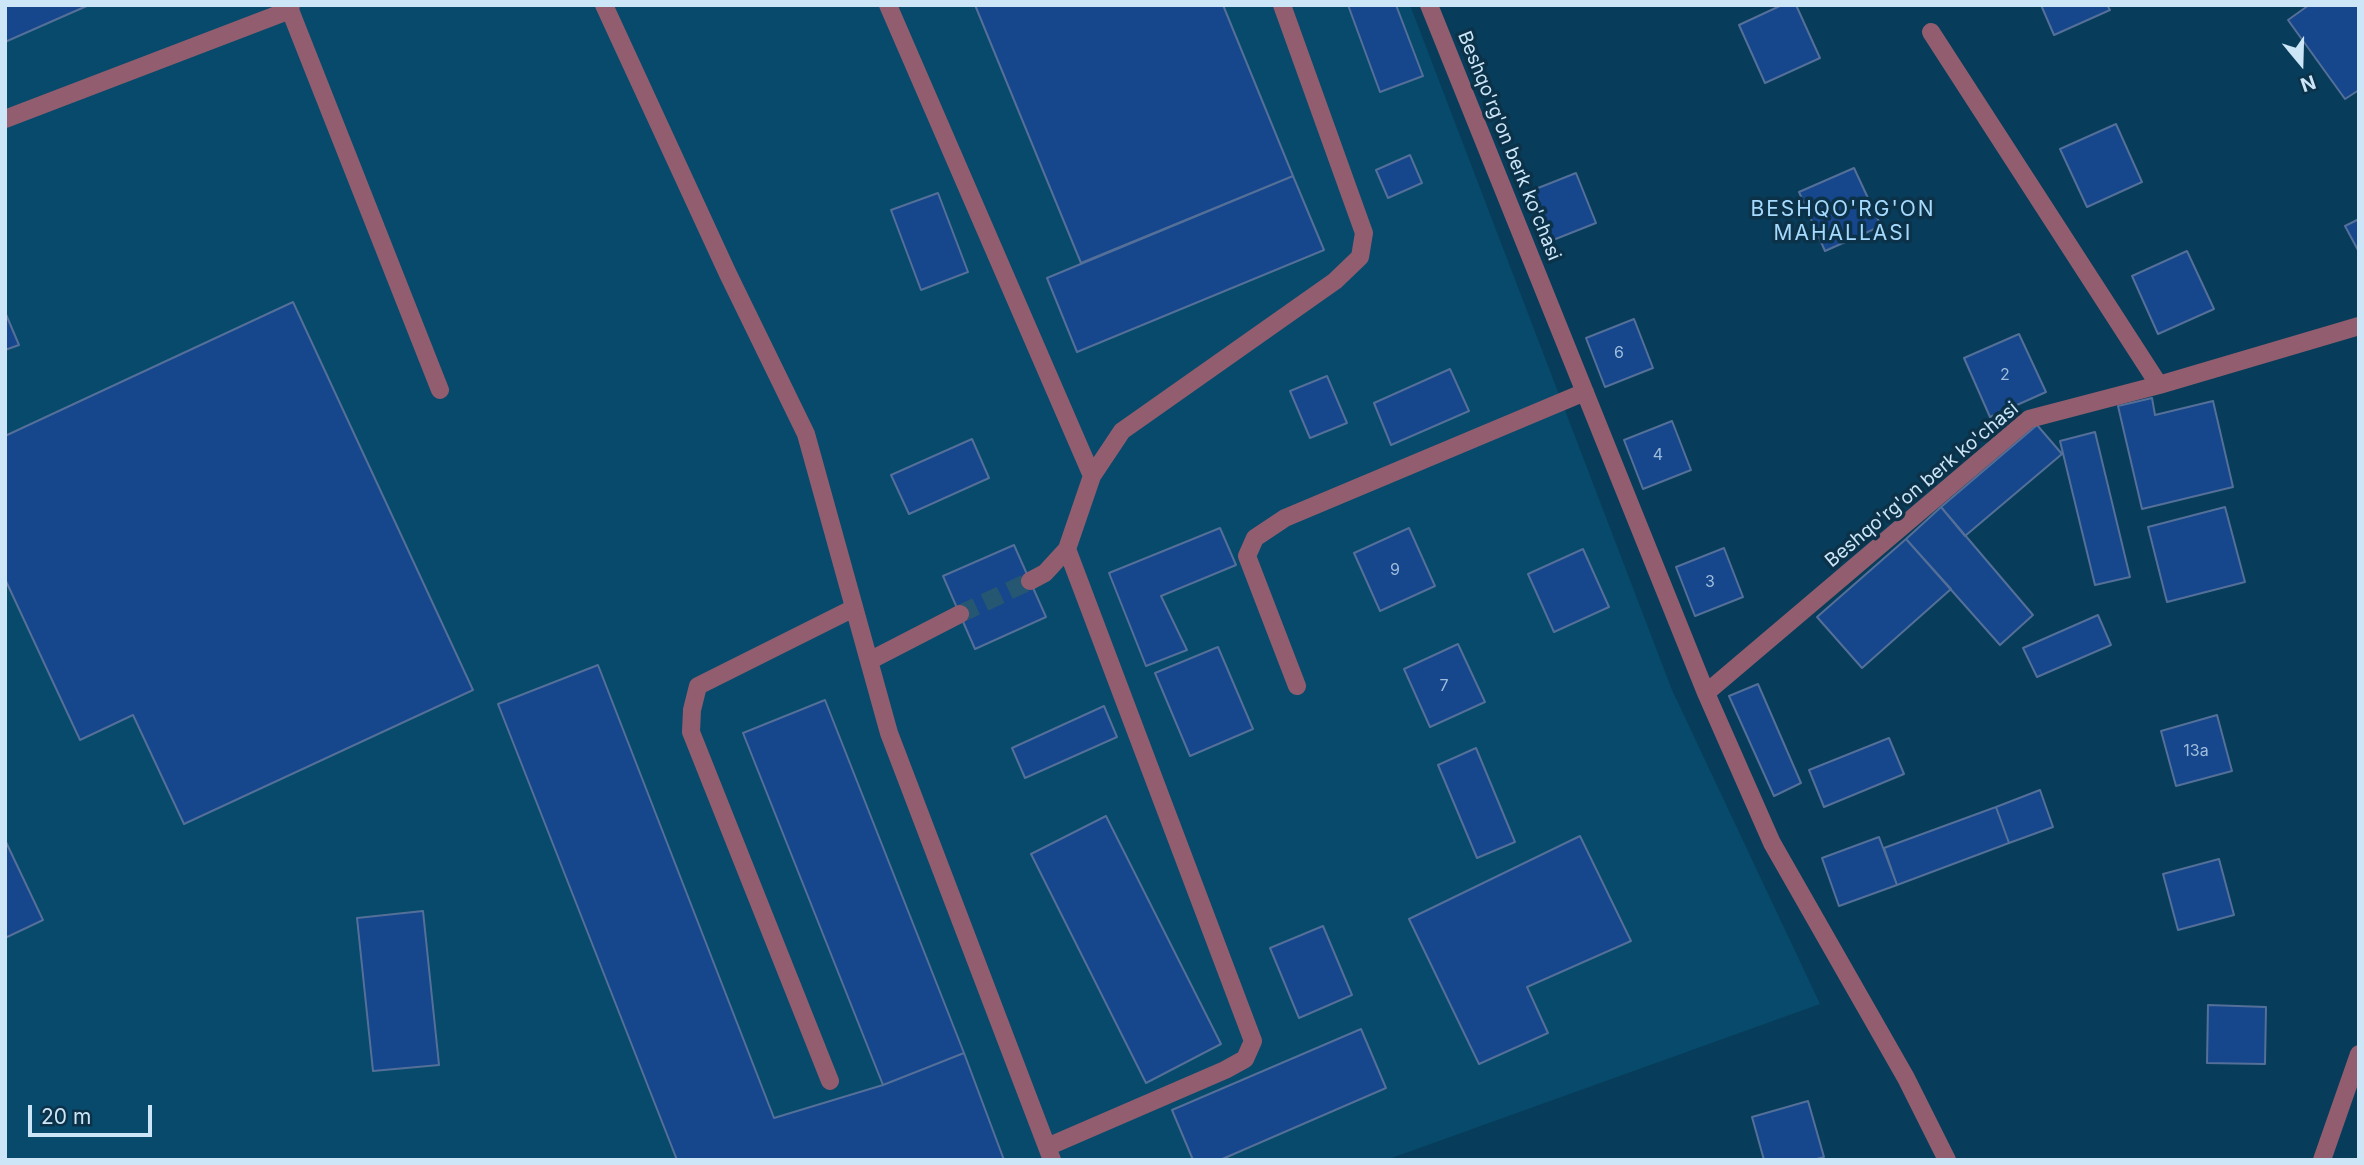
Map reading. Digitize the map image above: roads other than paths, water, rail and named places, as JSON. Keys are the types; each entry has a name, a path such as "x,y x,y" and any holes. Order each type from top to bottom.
{"street":[{"path":"604,5 728,274 806,434 889,733 1050,1153 1245,1059 1253,1041 1067,549"},
{"path":"888,5 1092,476"},
{"path":"1030,581 1045,573 1067,549 1092,476 1122,431 1335,281 1360,257 1364,233 1282,5"},
{"name":"Beshqo'rg'on berk ko'chasi","path":"1429,5 1706,693 1772,843 1906,1078 1947,1160"},
{"path":"5,119 290,7 440,390"},
{"path":"1931,32 2159,385"},
{"name":"Beshqo'rg'on berk ko'chasi","path":"1706,693 2029,419 2159,385 2359,326"},
{"path":"1297,686 1247,556 1255,538 1285,518 1585,392"},
{"path":"830,1080 691,732 692,710 698,686 854,608"},
{"path":"869,661 960,614"},
{"path":"2322,1160 2359,1055"}],"tunnel":[{"path":"960,614 1030,581"}],"district":[{"name":"BESHQO'RG'ON MAHALLASI","path":"1843,222"}]}
